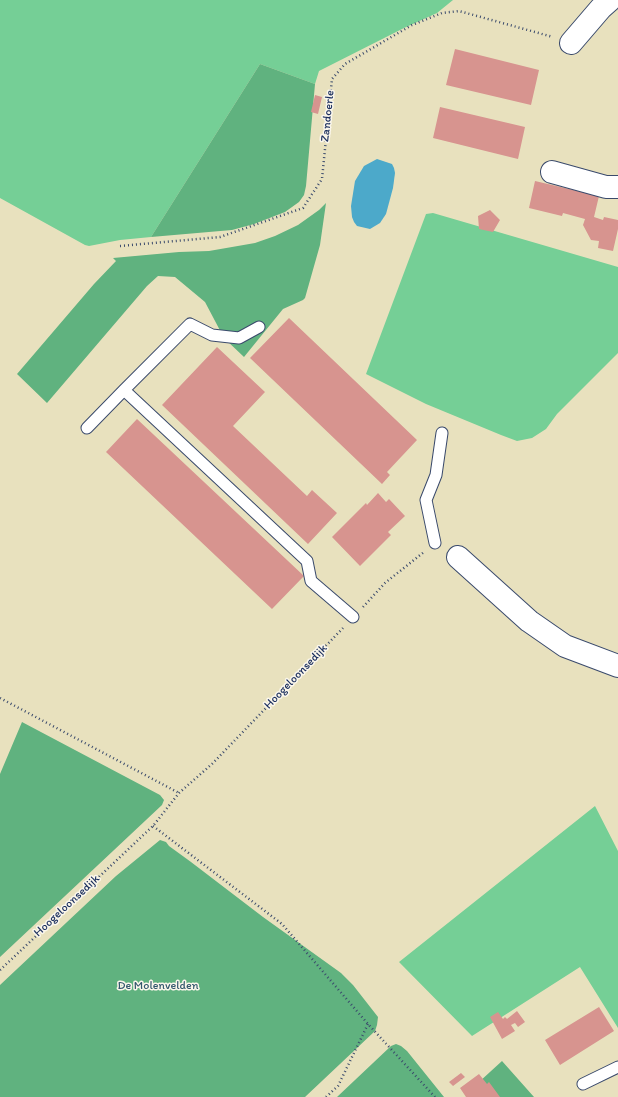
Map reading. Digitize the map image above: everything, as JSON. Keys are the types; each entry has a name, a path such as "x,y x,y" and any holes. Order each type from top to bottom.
{"street":[{"path":"571,42 610,0"},
{"path":"552,172 606,187 618,188"},
{"path":"458,557 529,621 565,646 618,666"}],"lane":[{"path":"87,428 190,324 212,335 239,338 259,327"},
{"path":"124,390 307,561 311,581 353,617"},
{"path":"435,543 426,500 436,475 442,433"},
{"path":"583,1084 618,1067"}],"path":[{"name":"Zandoerle","path":"120,246 220,237 303,208 322,179 332,78 345,64 412,25 442,13 459,11 571,42"},
{"name":"Hoogeloonsedijk","path":"0,970 153,826 179,794 212,764 385,583 435,543"},
{"path":"0,698 179,794"},
{"path":"153,826 282,924 368,1024 435,1097"},
{"path":"326,1097 338,1086 368,1024"}],"green space":[{"path":"0,0 453,0 437,13 319,71 315,84 260,64 151,237 120,240 89,246 0,198"},
{"path":"260,64 315,84 304,195 299,202 285,212 254,224 232,230 151,237"},
{"path":"326,203 320,245 305,298 283,309 244,357 224,338 205,302 175,277 158,276 147,286 47,403 17,374 94,284 116,261 113,258 209,251 255,243 275,236 298,225"},
{"path":"433,213 618,267 618,353 557,414 546,429 532,438 517,441 501,435 426,404 366,374 426,214"},
{"path":"22,722 160,795 164,800 162,805 0,957 0,774"},
{"path":"595,806 618,851 618,1028 580,967 472,1036 399,962"},
{"name":"De Molenvelden","path":"160,840 166,842 169,846 263,917 341,973 353,985 378,1017 375,1031 305,1097 0,1097 0,985 116,876"},
{"path":"396,1044 407,1051 444,1097 337,1097 391,1046"},
{"path":"502,1061 534,1097 470,1097 467,1093"}],"water":[{"path":"377,159 392,164 395,173 393,188 386,214 380,223 370,229 357,226 352,217 351,206 355,181 364,166"}],"building":[{"path":"455,49 539,70 531,105 446,85"},
{"path":"315,95 322,97 318,114 311,112"},
{"path":"440,107 525,127 518,159 433,138"},
{"path":"535,181 599,196 594,217 603,220 604,217 618,220 618,229 613,251 598,248 599,241 591,240 583,225 585,219 563,213 562,216 529,208"},
{"path":"490,210 500,220 493,232 479,229 478,216"},
{"path":"289,318 417,440 387,472 390,475 382,484 250,358"},
{"path":"217,347 265,392 233,426 307,496 312,490 337,513 308,544 162,405"},
{"path":"137,419 304,576 272,609 106,452"},
{"path":"378,493 386,502 389,499 405,516 388,532 391,535 360,566 332,537"},
{"path":"599,1007 614,1031 560,1065 545,1040"},
{"path":"517,1011 525,1022 518,1027 515,1023 511,1025 515,1031 502,1039 490,1017 498,1012 503,1019 505,1017 507,1019"},
{"path":"461,1073 465,1077 453,1086 449,1082"},
{"path":"479,1074 487,1084 489,1082 500,1097 466,1097 460,1088"}]}
